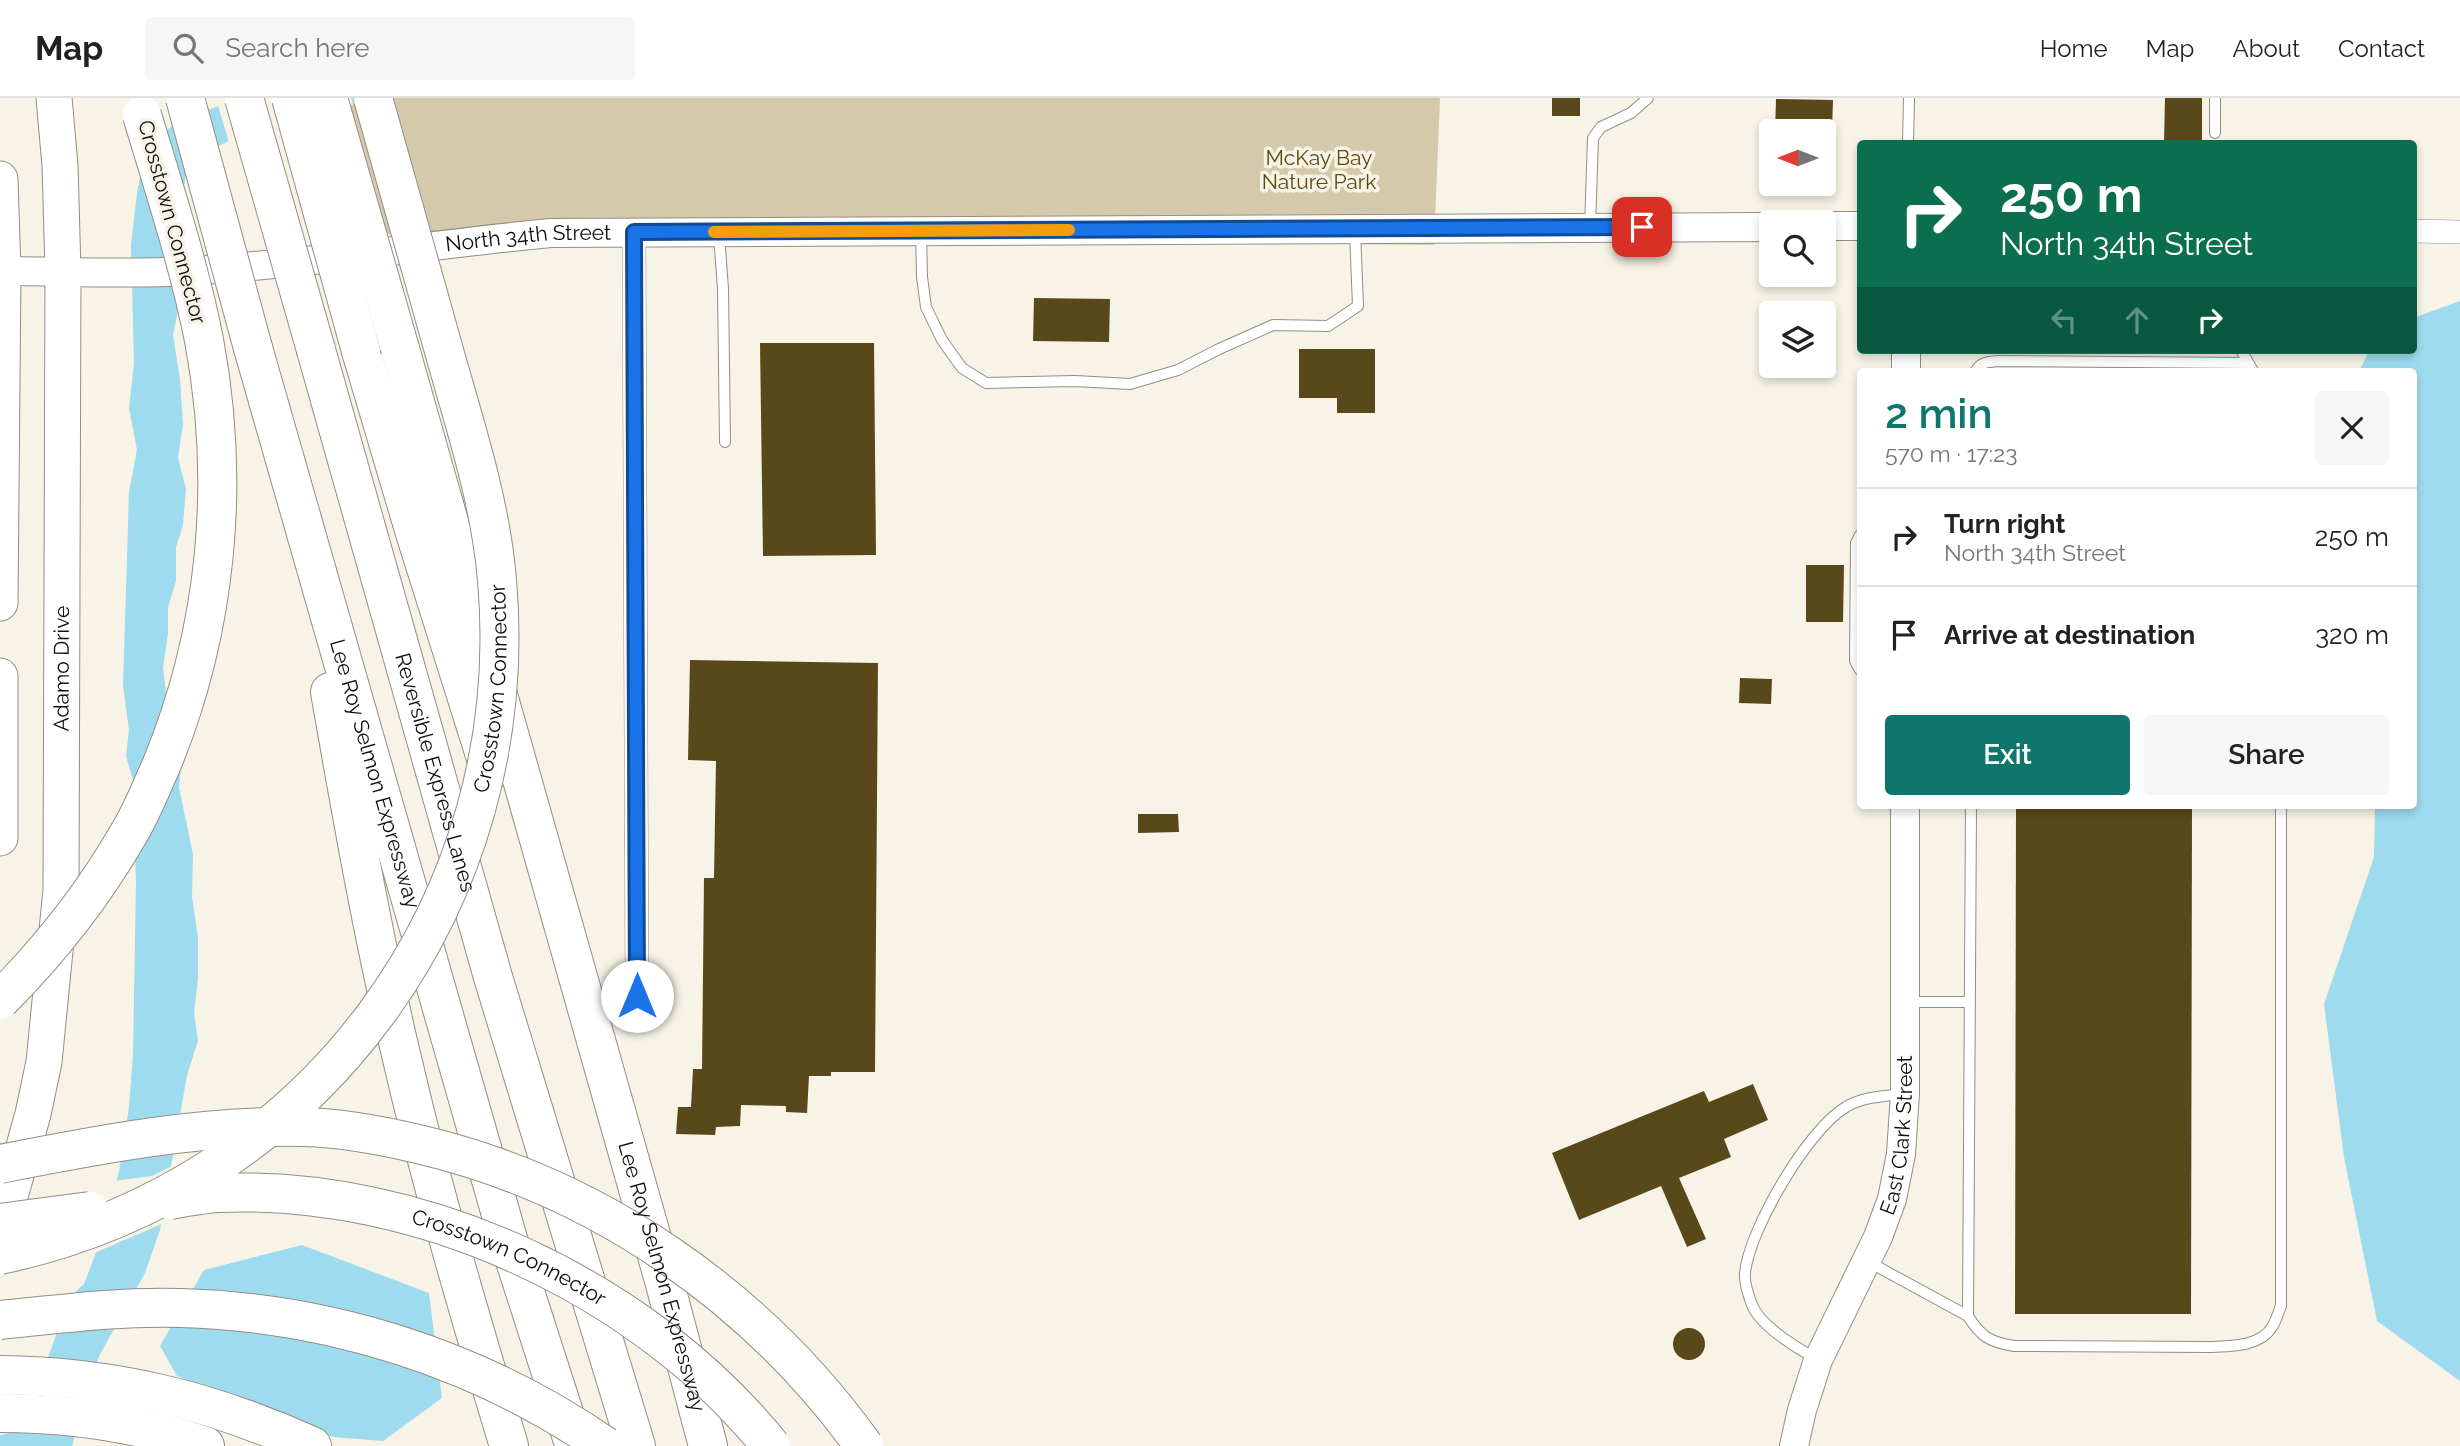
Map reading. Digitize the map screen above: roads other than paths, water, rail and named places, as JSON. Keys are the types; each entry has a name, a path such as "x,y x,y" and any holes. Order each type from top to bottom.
{"highway":[{"name":"Lee Roy Selmon Expressway","path":"186,98 254,348 505,1226 575,1446"},
{"name":"Reversible Express Lanes","path":"244,98 493,977 636,1446"},
{"path":"291,98 362,351 471,713 526,868 585,1007"},
{"name":"Lee Roy Selmon Expressway","path":"328,98 665,1284 708,1446"},
{"name":"Crosstown Connector","path":"0,1255 24,1250 117,1219 200,1176 273,1123 351,1046 392,993 441,907 466,842 486,774 496,711 500,639 497,574 470,442 373,98"},
{"name":"Crosstown Connector","path":"0,1000 32,967 71,919 131,830 164,756 186,696 200,648 211,591 218,481 209,376 195,298 140,106"},
{"path":"304,523 320,634 375,938 403,1065 463,1294 509,1446"},
{"path":"0,1164 146,1137 227,1128 306,1127 365,1131 441,1149 506,1169 626,1228 692,1271 783,1350 824,1394 864,1446"},
{"name":"Crosstown Connector","path":"0,1223 215,1194 246,1193 341,1202 436,1224 491,1243 544,1267 619,1310 698,1371 771,1446"},
{"path":"0,1320 96,1310 180,1308 258,1314 336,1328 392,1343 482,1376 530,1399 605,1446"},
{"path":"0,1375 75,1378 172,1395 261,1423 312,1446"},
{"path":"0,1413 55,1415 111,1422 205,1446"}],"main road":[{"name":"Adamo Drive","path":"0,1232 33,1114 44,1062 61,890 63,271 60,165 54,98"},
{"path":"0,179 0,603"},
{"path":"0,676 0,838"}],"street":[{"path":"1836,226 1857,226"},
{"name":"North 34th Street","path":"1,271 184,271 316,260 445,243 550,233 1759,227"},
{"path":"634,232 637,996"},
{"path":"2417,232 2460,232"},
{"name":"East Clark Street","path":"1794,1446 1818,1360 1878,1237 1892,1199 1901,1154 1905,1093 1905,809"}],"lane":[{"path":"1590,228 1593,138 1601,127 1631,113 1648,98"},
{"path":"1908,140 1909,98"},
{"path":"2215,98 2215,133"},
{"path":"921,231 926,307 942,340 962,368 986,383 1130,383 1178,370 1273,326 1328,326 1358,306 1355,229"},
{"path":"719,232 723,289 725,442"},
{"path":"1977,368 1987,362 1998,361 2251,367"},
{"path":"1857,541 1857,665"},
{"path":"1968,1316 1971,809"},
{"path":"1867,1261 1968,1316 1978,1332 1997,1343 2014,1346 2237,1346 2255,1341 2271,1329 2281,1307 2281,809"},
{"path":"1905,1002 1970,1002"},
{"path":"1818,1360 1782,1339 1752,1307 1745,1276 1755,1234 1780,1187 1823,1124 1847,1106 1869,1098 1905,1093"}],"water":[{"path":"244,98 368,98 363,101 343,101 241,135 202,154 186,175 181,203 178,311 173,335 183,424 178,458 186,489 183,525 176,547 176,581 168,607 168,633 163,668 170,725 182,755 179,788 193,854 192,897 198,937 198,979 194,1013 198,1041 187,1075 160,1230 145,1273 99,1356 72,1446 0,1446 0,1435 20,1431 71,1296 84,1284 119,1172 129,1107 133,1054 136,881 133,780 126,756 129,730 123,686 129,492 137,450 129,408 134,363 131,245 137,193 142,167 157,140 173,125"},
{"path":"2460,301 2460,1381 2377,1321 2344,1157 2324,1004 2374,857 2375,809 2417,809 2417,368 2361,368 2368,354 2417,354 2417,317"},
{"path":"302,1245 429,1293 442,1398 383,1441 333,1437 177,1376 160,1346 204,1270"}],"park label":[{"name":"McKay Bay Nature Park","path":"1319,170"}]}
